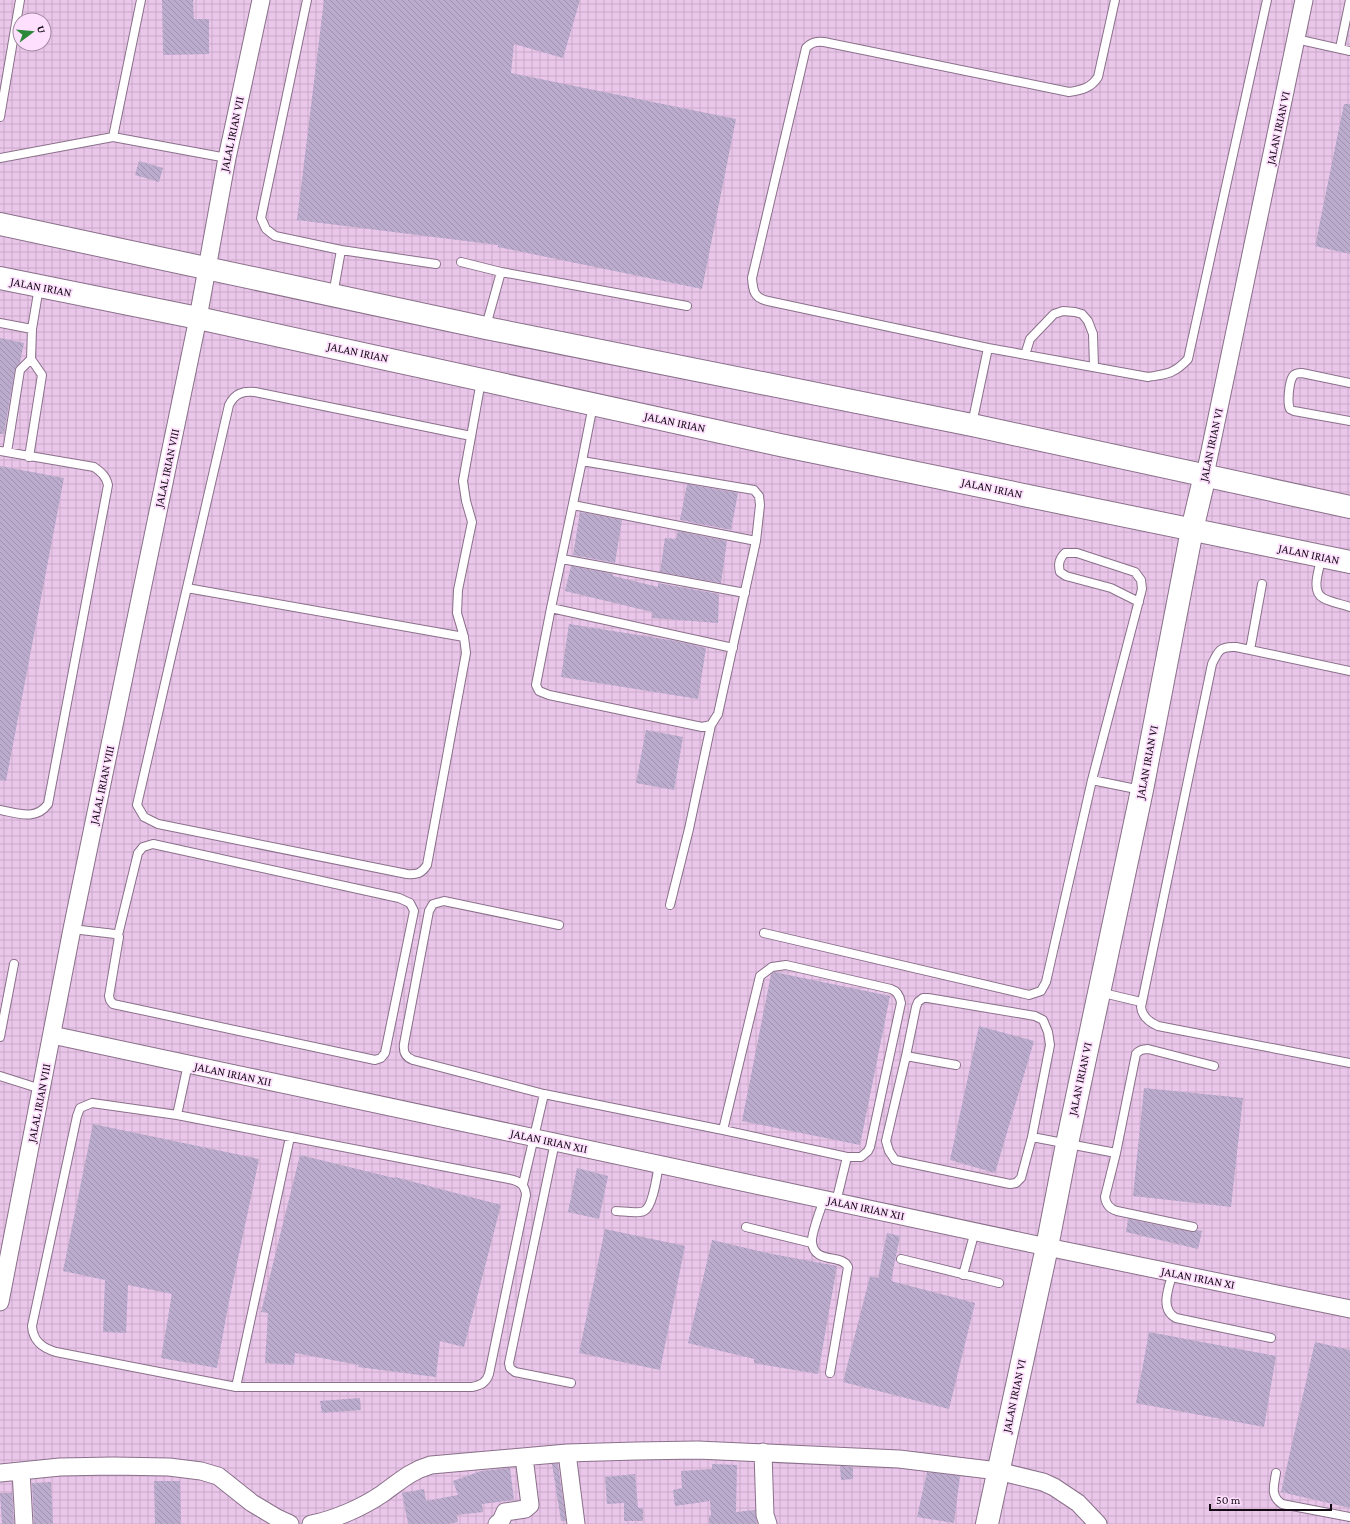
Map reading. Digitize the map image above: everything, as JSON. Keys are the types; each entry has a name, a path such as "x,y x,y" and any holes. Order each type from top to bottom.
{"street":[{"name":"JALAL IRIAN VII","path":"207,269 227,158 261,0"},
{"name":"JALAN IRIAN VI","path":"987,1524 1047,1247 1098,992 1142,790 1192,530 1304,0"},
{"path":"0,224 486,328 972,425 1350,507"},
{"name":"JALAL IRIAN VIII","path":"0,1302 72,928 207,269"},
{"name":"JALAN IRIAN","path":"0,278 481,378 593,405 1350,562"},
{"name":"JALAN IRIAN XII","path":"52,1035 1047,1247"},
{"name":"JALAN IRIAN XI","path":"1047,1247 1350,1308"},
{"path":"311,1524 324,1522 349,1512 381,1495 412,1472 422,1467 431,1465 567,1453 698,1450 899,1459 998,1471 1043,1482 1054,1487 1078,1503 1098,1524"},
{"path":"763,1452 765,1515 768,1524"},
{"path":"567,1453 576,1524"},
{"path":"496,1524 501,1521 505,1512 524,1509 530,1505 524,1457"},
{"path":"0,1473 60,1467 113,1466 201,1470 218,1476 252,1503 290,1524"},
{"path":"21,1471 24,1524"}],"lane":[{"path":"0,117 20,0"},
{"path":"113,137 141,0"},
{"path":"306,0 261,218 266,229 275,236 341,250 436,264"},
{"path":"1114,0 1098,77 1094,83 1088,87 1074,91 1062,91 824,42 815,42 810,44 806,48 752,278 754,291 757,296 768,301 988,348 1148,377 1170,373 1179,368 1188,359 1267,0"},
{"path":"1340,48 1350,0"},
{"path":"1296,39 1350,51"},
{"path":"0,158 113,137 227,158"},
{"path":"333,295 341,250"},
{"path":"461,262 501,272 687,306"},
{"path":"486,328 501,272"},
{"path":"0,810 33,815 44,809 48,804 108,485 107,480 102,473 94,467 3,452 20,370 30,359 32,330 39,287"},
{"path":"1025,355 1030,339 1054,314 1063,311 1075,312 1082,314 1088,321 1093,334 1094,367"},
{"path":"0,323 32,330"},
{"path":"972,425 988,348"},
{"path":"29,457 42,375 30,359"},
{"path":"1350,383 1297,373 1292,378 1288,402 1290,409 1294,411 1350,421"},
{"path":"470,436 255,392 247,391 239,393 232,398 229,405 137,805 144,817 158,824 407,874 415,875 422,872 427,865 466,653 464,637 457,613 458,590 472,522 463,481 481,378"},
{"path":"593,405 551,608 536,685 537,689 549,695 702,727 711,725"},
{"path":"582,461 754,490 759,496 760,505 756,541 745,593 718,714 711,725 689,829 670,905"},
{"path":"573,505 756,541"},
{"path":"764,933 1029,995 1041,990 1046,982 1092,780 1139,602 1142,588 1141,580 1135,572 1077,553 1065,553 1060,559 1058,565 1060,572 1066,576 1111,588 1139,602"},
{"path":"1322,556 1317,580 1317,590 1319,595 1323,598 1350,607"},
{"path":"562,560 745,593"},
{"path":"1250,650 1262,584"},
{"path":"187,588 464,637"},
{"path":"551,608 733,648"},
{"path":"1350,671 1236,647 1224,647 1217,653 1212,664 1141,1002 1141,1011 1151,1022 1158,1026 1350,1063"},
{"path":"1092,780 1142,790"},
{"path":"148,844 399,898 410,903 414,911 385,1053 381,1058 375,1060 114,1004 110,1000 109,996 120,940 118,935 138,853 148,844"},
{"path":"559,925 444,900 433,904 429,910 403,1049 408,1058 544,1094 847,1157 861,1157 870,1148 901,1003 900,998 895,991 786,965 772,967 760,976 723,1130"},
{"path":"72,928 118,935"},
{"path":"0,1037 14,964"},
{"path":"1098,992 1141,1002"},
{"path":"923,998 928,998 1035,1016 1043,1020 1048,1032 1050,1045 1032,1137 1021,1178 1013,1184 895,1160 887,1147 886,1141 918,1002 923,998"},
{"path":"1194,1227 1117,1211 1110,1208 1105,1197 1116,1153 1136,1054 1142,1050 1148,1049 1214,1066"},
{"path":"906,1056 956,1065"},
{"path":"177,1115 188,1064"},
{"path":"0,1076 41,1090"},
{"path":"522,1184 544,1094"},
{"path":"92,1103 177,1115 509,1179 522,1184 526,1195 487,1380 479,1386 472,1387 236,1387 56,1352 40,1346 34,1336 32,1326 77,1116 80,1108 92,1103"},
{"path":"236,1387 290,1137"},
{"path":"1032,1137 1116,1153"},
{"path":"555,1142 509,1363 510,1368 515,1372 571,1383"},
{"path":"830,1373 848,1266 845,1262 818,1255 812,1243 847,1157"},
{"path":"616,1211 642,1212 648,1208 651,1202 659,1164"},
{"path":"746,1227 812,1243"},
{"path":"963,1275 975,1231"},
{"path":"901,1259 999,1283"},
{"path":"1172,1272 1166,1306 1171,1316 1271,1338"},
{"path":"1276,1473 1273,1495 1282,1504 1350,1517"}],"shaded area":[{"path":"0,0 1350,0 1350,1524 0,1524"}],"building":[{"path":"162,0 193,0 194,19 209,19 209,54 163,55"},
{"path":"324,0 580,0 563,58 514,44 511,73 736,119 702,289 498,247 498,245 297,220"},
{"path":"1344,104 1350,104 1350,254 1315,246"},
{"path":"139,161 163,168 159,182 135,175"},
{"path":"0,338 24,343 20,362 15,369 4,434 0,434"},
{"path":"0,466 64,478 6,781 0,780"},
{"path":"687,484 738,493 731,530 680,520"},
{"path":"580,512 622,520 615,563 573,555"},
{"path":"678,531 727,541 721,583 660,572 665,538 676,539"},
{"path":"571,566 613,574 613,576 658,587 658,583 719,594 718,623 652,618 652,612 565,591"},
{"path":"569,624 676,641 706,648 698,699 561,677"},
{"path":"646,730 683,737 674,790 636,783"},
{"path":"774,972 890,996 860,1145 742,1121 771,974"},
{"path":"979,1026 1034,1041 995,1173 950,1160"},
{"path":"1144,1088 1243,1098 1231,1207 1133,1196"},
{"path":"93,1124 259,1159 228,1306 217,1368 161,1358 172,1294 128,1285 126,1333 103,1332 105,1280 63,1271"},
{"path":"300,1155 395,1177 501,1205 464,1347 440,1341 436,1377 358,1367 359,1365 295,1353 294,1365 265,1363 268,1313 261,1312"},
{"path":"577,1168 608,1176 599,1219 568,1212"},
{"path":"1128,1219 1192,1232 1197,1230 1202,1231 1198,1249 1126,1232"},
{"path":"605,1229 685,1246 660,1370 579,1353"},
{"path":"887,1233 900,1236 891,1281 975,1303 949,1409 843,1382 870,1276 878,1278"},
{"path":"712,1240 772,1254 837,1266 818,1374 754,1363 754,1359 688,1343"},
{"path":"1149,1332 1276,1356 1264,1427 1136,1403"},
{"path":"1315,1342 1350,1350 1350,1508 1281,1492"},
{"path":"360,1398 361,1410 322,1413 320,1401"},
{"path":"552,1464 558,1464 566,1521 561,1521"},
{"path":"712,1464 737,1465 736,1512 755,1510 757,1524 709,1524 709,1516 711,1516 710,1501 675,1506 673,1490 682,1488 681,1471 712,1469"},
{"path":"840,1466 853,1467 853,1479 841,1480"},
{"path":"510,1468 514,1500 482,1504 483,1512 457,1515 458,1522 448,1524 408,1524 402,1493 424,1489 426,1501 458,1495 453,1481 481,1471"},
{"path":"927,1472 960,1476 954,1523 917,1517"},
{"path":"635,1474 638,1508 643,1508 643,1521 624,1521 624,1503 607,1504 605,1477"},
{"path":"154,1481 180,1481 181,1524 155,1524"},
{"path":"51,1482 53,1524 34,1524 32,1483"},
{"path":"0,1493 12,1493 14,1524 2,1524"}]}
